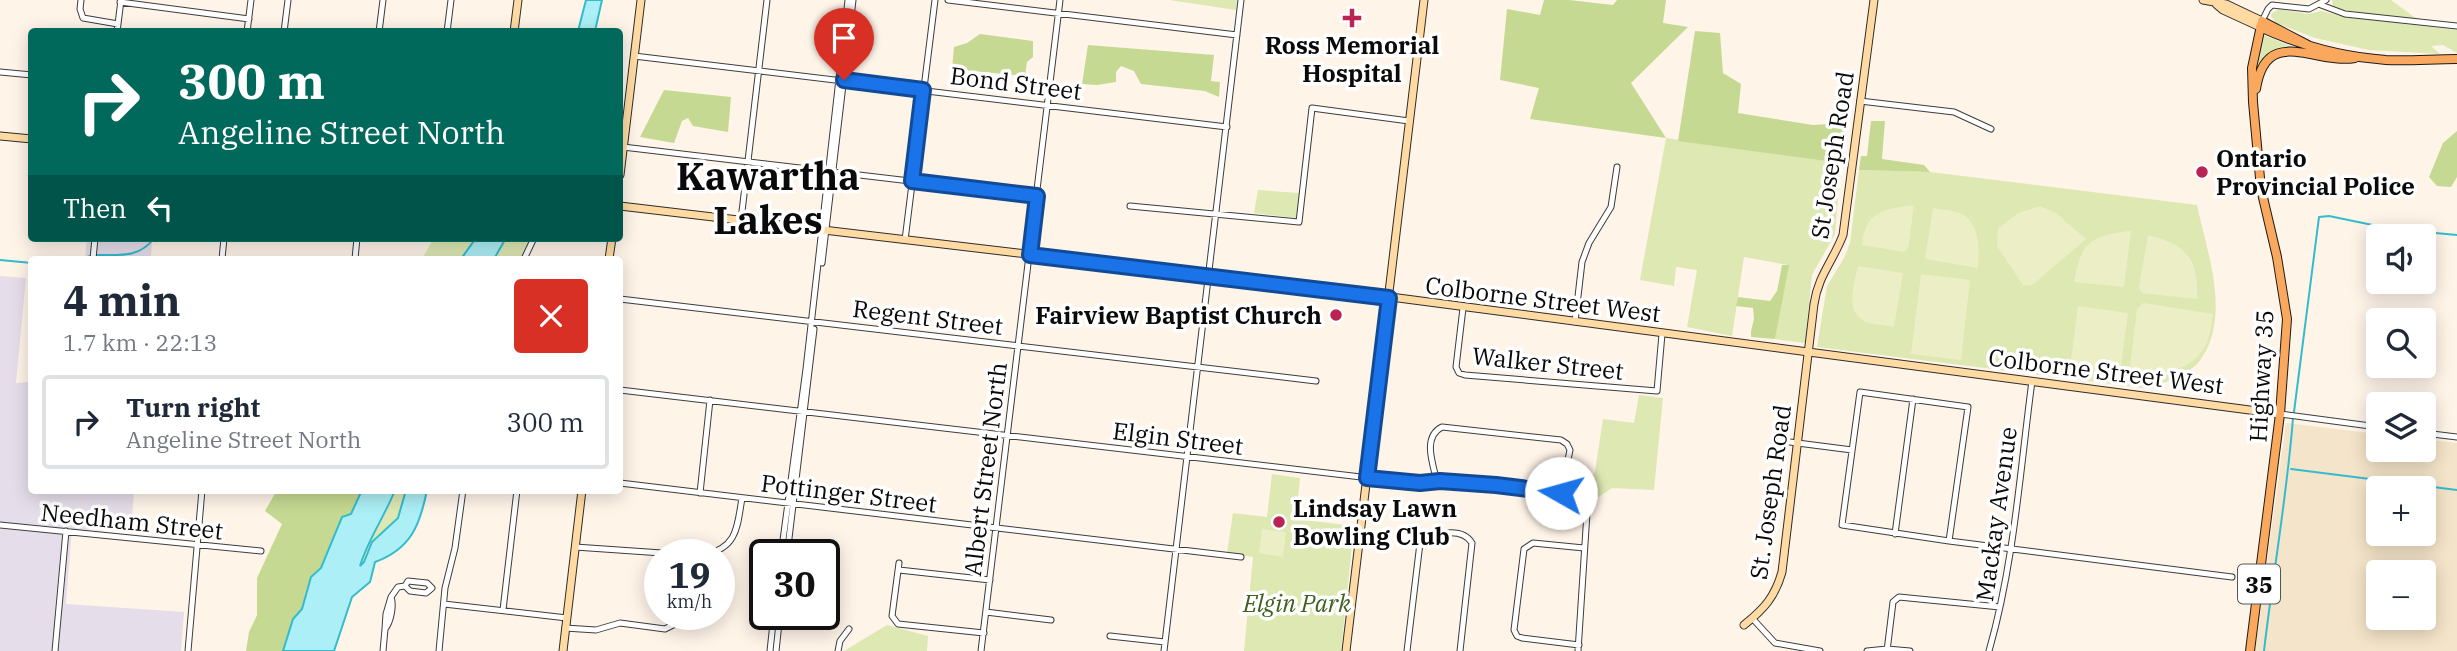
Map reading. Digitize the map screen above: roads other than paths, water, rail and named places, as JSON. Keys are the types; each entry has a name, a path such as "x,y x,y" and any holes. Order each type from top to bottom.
{"main road":[{"path":"514,28 518,0"},
{"path":"623,147 641,0"},
{"path":"1346,651 1424,0"},
{"name":"St Joseph Road","path":"1808,352 1817,283 1843,235 1874,0"},
{"path":"2203,0 2261,24 2299,44 2387,60 2457,59"},
{"name":"Highway 35","path":"2250,651 2280,414 2286,344 2286,305 2261,190 2253,102 2252,68 2261,24"},
{"path":"2253,102 2261,67 2273,55 2293,51 2337,60 2362,57"},
{"path":"0,136 28,139"},
{"name":"Colborne Street West","path":"623,205 1389,298 2280,414"},
{"name":"St. Joseph Road","path":"1744,625 1774,597 1782,572 1808,352"},
{"path":"563,651 582,494"}],"street":[{"path":"81,0 83,18 118,24"},
{"path":"248,28 251,0"},
{"path":"284,28 288,0"},
{"path":"380,28 383,0"},
{"path":"448,28 451,0"},
{"path":"741,220 767,0"},
{"path":"785,539 808,370 851,0"},
{"path":"905,240 934,0"},
{"path":"948,0 1237,35"},
{"name":"Albert Street North","path":"981,651 1060,0"},
{"path":"1164,651 1241,0"},
{"path":"118,28 120,1 249,19"},
{"path":"2261,24 2272,5 2309,9 2323,2 2332,11 2345,14 2457,26"},
{"name":"Bond Street","path":"634,56 1227,127"},
{"path":"0,72 28,75"},
{"path":"1860,100 1954,112 1991,129"},
{"path":"1130,206 1299,222 1312,108 1409,121"},
{"path":"623,147 1037,196"},
{"path":"1575,322 1582,262 1589,243 1611,207 1617,167"},
{"name":"Regent Street","path":"623,299 1316,381"},
{"name":"Walker Street","path":"1463,308 1455,367 1465,375 1657,391 1662,334"},
{"name":"Mackay Avenue","path":"1989,651 2010,549 2032,381"},
{"name":"Elgin Street","path":"623,390 1367,478 1420,483 1496,485 1561,493"},
{"path":"1949,541 1968,407 1860,392 1842,525 1895,534 2010,549 2232,577"},
{"path":"1895,534 1913,399"},
{"path":"700,493 709,400"},
{"name":"Colborne Street West","path":"2280,414 2366,425"},
{"path":"1437,482 1430,440 1437,429 1442,427 1561,440 1567,444 1570,450 1561,493 1574,497 1586,507 1584,548 1578,648 1517,636 1514,630 1524,549 1533,543 1584,548"},
{"path":"2436,434 2457,437"},
{"path":"1782,441 1852,450"},
{"name":"Pottinger Street","path":"623,483 1241,557"},
{"path":"188,651 202,494"},
{"path":"439,651 446,588 462,494"},
{"path":"503,610 517,494"},
{"path":"732,539 736,534 742,498"},
{"path":"788,539 790,504"},
{"name":"Needham Street","path":"0,526 261,551"},
{"path":"55,651 66,531"},
{"path":"1407,651 1420,543 1436,534 1458,533 1468,537 1472,543 1460,651"},
{"path":"575,547 644,552"},
{"path":"984,634 898,624 892,617 899,566 990,580"},
{"path":"383,651 388,614 393,601 391,597 398,587 405,586 410,591 426,593 432,587 446,588"},
{"path":"1887,650 1893,602 1899,597 2000,607"},
{"path":"444,604 567,618"},
{"path":"986,612 1051,620"},
{"path":"1752,618 1775,643 1820,651"},
{"path":"565,628 596,630 620,623 644,626"},
{"path":"838,651 840,641 849,629"},
{"path":"770,651 775,630"},
{"path":"776,630 776,651"},
{"path":"1110,636 1165,642"},
{"path":"1867,651 1910,651"}],"water":[{"path":"586,0 602,0 596,28 579,28"},
{"path":"473,242 504,242 496,256 463,256"},
{"path":"360,494 393,494 360,566 372,542 398,518 405,494 426,494 412,534 397,550 375,562 370,582 352,597 334,651 283,651 293,619 302,609 311,577 321,568 342,517 351,514"}],"waterway":[{"path":"2294,412 2319,217 2329,216 2392,229 2457,235"},
{"path":"97,255 136,252 150,242"},
{"path":"0,260 28,263"},
{"path":"2264,651 2293,418"},
{"path":"2291,469 2457,490"}],"place":[{"name":"Ross Memorial Hospital","path":"1352,18"},
{"name":"Ontario Provincial Police","path":"2202,172"},
{"name":"Fairview Baptist Church","path":"1336,315"},
{"name":"Lindsay Lawn Bowling Club","path":"1279,522"}],"district":[{"name":"Kawartha Lakes","path":"768,197"}],"park label":[{"name":"Elgin Park","path":"1297,603"}]}
